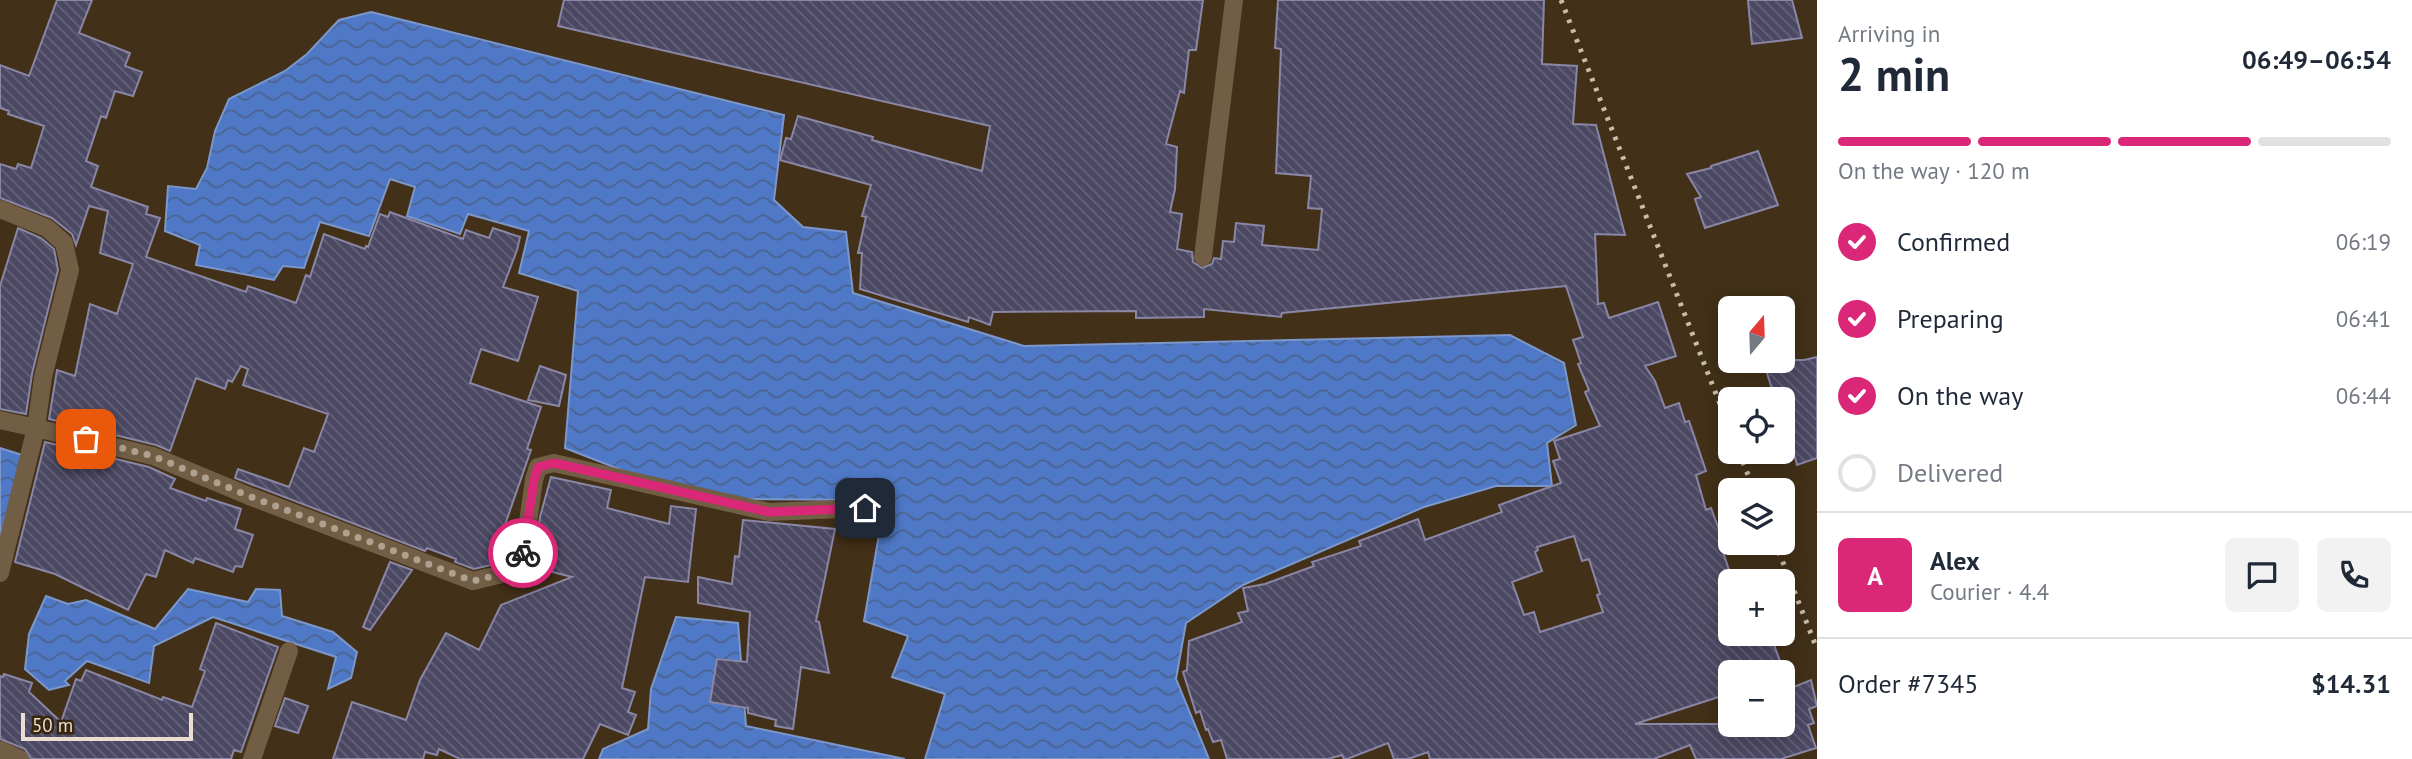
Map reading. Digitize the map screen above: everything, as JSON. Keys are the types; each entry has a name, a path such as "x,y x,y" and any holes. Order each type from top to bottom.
{"street":[{"path":"1203,257 1234,0"},
{"path":"0,209 47,228 64,243 70,270 43,377 36,428 0,573"},
{"path":"0,420 153,456 249,496 473,581 498,575 522,564 538,467 554,463 769,512 865,508"},
{"path":"252,759 289,651"},
{"path":"0,750 20,759"}],"water":[{"path":"371,12 784,115 774,200 803,227 846,232 853,293 1024,346 1510,335 1564,363 1576,425 1547,443 1552,486 1496,486 1424,507 1243,585 1186,623 1176,679 1209,759 925,759 945,694 892,677 908,636 864,621 885,500 742,499 629,473 565,448 578,291 519,273 529,231 468,214 460,234 407,216 415,187 390,179 369,236 320,222 304,268 283,266 274,280 196,265 200,245 165,231 168,186 196,189 207,168 215,131 229,99 285,71 307,54 339,20"},
{"path":"0,448 25,456 0,536"},
{"path":"188,589 248,602 256,589 280,590 282,616 333,632 357,652 351,678 328,689 336,657 213,617 154,646 149,683 87,661 65,681 69,685 49,690 25,669 29,634 46,596 68,604 86,600 155,629"},
{"path":"676,617 738,623 746,726 905,759 599,759 603,749 648,729 651,689"}],"building":[{"path":"57,0 92,0 79,33 130,53 125,66 142,72 133,96 115,91 106,118 101,116 86,161 98,166 91,187 148,207 146,214 160,218 146,257 246,292 248,286 296,303 306,275 310,277 324,234 365,249 380,214 388,217 390,212 463,239 466,230 489,238 493,228 520,237 503,287 538,297 518,361 481,349 470,383 541,407 527,449 531,450 491,565 474,569 455,562 456,559 427,548 425,551 235,478 238,469 289,487 304,448 314,452 328,414 243,385 248,369 241,366 232,382 228,380 225,389 196,378 170,451 156,445 49,419 57,370 75,376 90,304 117,314 133,264 100,253 108,211 89,206 76,245 72,234 52,218 0,198 0,164 16,169 18,164 31,168 44,126 8,114 9,111 0,108 0,65 29,76"},
{"path":"564,0 1203,0 1196,50 1189,50 1184,93 1180,91 1166,144 1177,147 1175,189 1170,212 1182,214 1177,249 1192,252 1193,262 1202,268 1212,264 1214,258 1221,259 1223,241 1234,242 1236,223 1264,226 1262,245 1318,250 1322,209 1308,208 1311,176 1276,173 1281,49 1275,48 1278,0 1544,0 1542,64 1577,66 1573,124 1596,125 1625,235 1595,234 1598,304 1604,303 1609,318 1658,302 1676,356 1645,366 1655,381 1665,408 1679,403 1685,422 1689,421 1706,471 1696,475 1706,510 1711,508 1718,527 1718,555 1724,555 1729,569 1718,569 1718,646 1774,646 1780,660 1718,660 1718,697 1635,724 1718,724 1718,737 1795,737 1795,686 1811,680 1817,706 1809,709 1814,723 1808,725 1816,748 1781,759 1696,759 1690,745 1654,759 1430,759 1428,752 1408,759 1394,759 1388,743 1347,759 1342,755 1328,759 1227,759 1221,740 1213,742 1200,711 1196,713 1183,672 1187,670 1189,641 1242,622 1238,613 1248,611 1243,588 1265,584 1314,566 1312,562 1361,546 1359,541 1418,519 1425,540 1502,512 1499,505 1561,483 1553,461 1560,459 1554,441 1600,426 1585,392 1589,390 1578,364 1581,363 1573,340 1583,337 1566,286 1282,313 1281,317 1204,309 1204,317 1136,318 1136,311 993,312 990,325 969,317 968,322 860,289 862,253 858,253 866,217 862,216 871,185 780,160 786,138 791,139 798,116 982,171 990,126 558,26","holes":["1574,536 1582,561 1589,559 1603,612 1540,632 1534,612 1524,615 1512,582 1542,571 1535,552 1537,547"]},
{"path":"1748,0 1792,0 1802,38 1752,44"},
{"path":"1758,151 1778,205 1705,228 1695,199 1701,197 1687,174"},
{"path":"18,228 41,238 54,249 58,270 32,374 26,414 0,409 0,286"},
{"path":"1817,357 1817,458 1797,465 1795,387 1771,387 1767,373 1796,373 1796,360"},
{"path":"540,366 566,375 559,406 528,400"},
{"path":"45,442 149,467 175,479 170,488 206,501 207,498 241,509 235,529 253,535 242,567 235,566 233,572 195,558 193,563 165,550 156,577 146,574 128,610 55,574 15,562"},
{"path":"551,477 611,490 607,508 669,524 671,506 696,509 688,582 645,577 622,688 635,692 628,712 636,715 628,735 600,724 583,759 460,759 439,749 437,755 425,752 423,759 333,759 352,702 406,720 420,680 446,633 479,650 501,605 572,577 533,567 540,517"},
{"path":"743,520 835,529 816,621 819,622 829,673 801,667 793,729 775,726 776,720 748,713 748,708 710,702 717,659 747,662 750,612 698,603 698,577 732,584 735,556 739,557"},
{"path":"390,562 412,570 370,630 363,627"},
{"path":"216,623 278,647 241,752 234,750 231,759 31,759 25,749 0,739 0,676 3,677 4,674 32,683 29,692 61,722 76,679 81,681 86,670 162,700 163,697 192,707 205,671 200,669"},
{"path":"285,698 308,706 298,733 275,726"}],"railway":[{"path":"1561,0 1718,399"},
{"path":"1744,464 1749,478"},
{"path":"1780,555 1817,649"}],"way so far":[{"path":"86,439 153,456 249,496 473,581 498,575 522,564 523,553"}],"route":[{"path":"523,553 538,467 554,463 769,512 865,508"}]}
